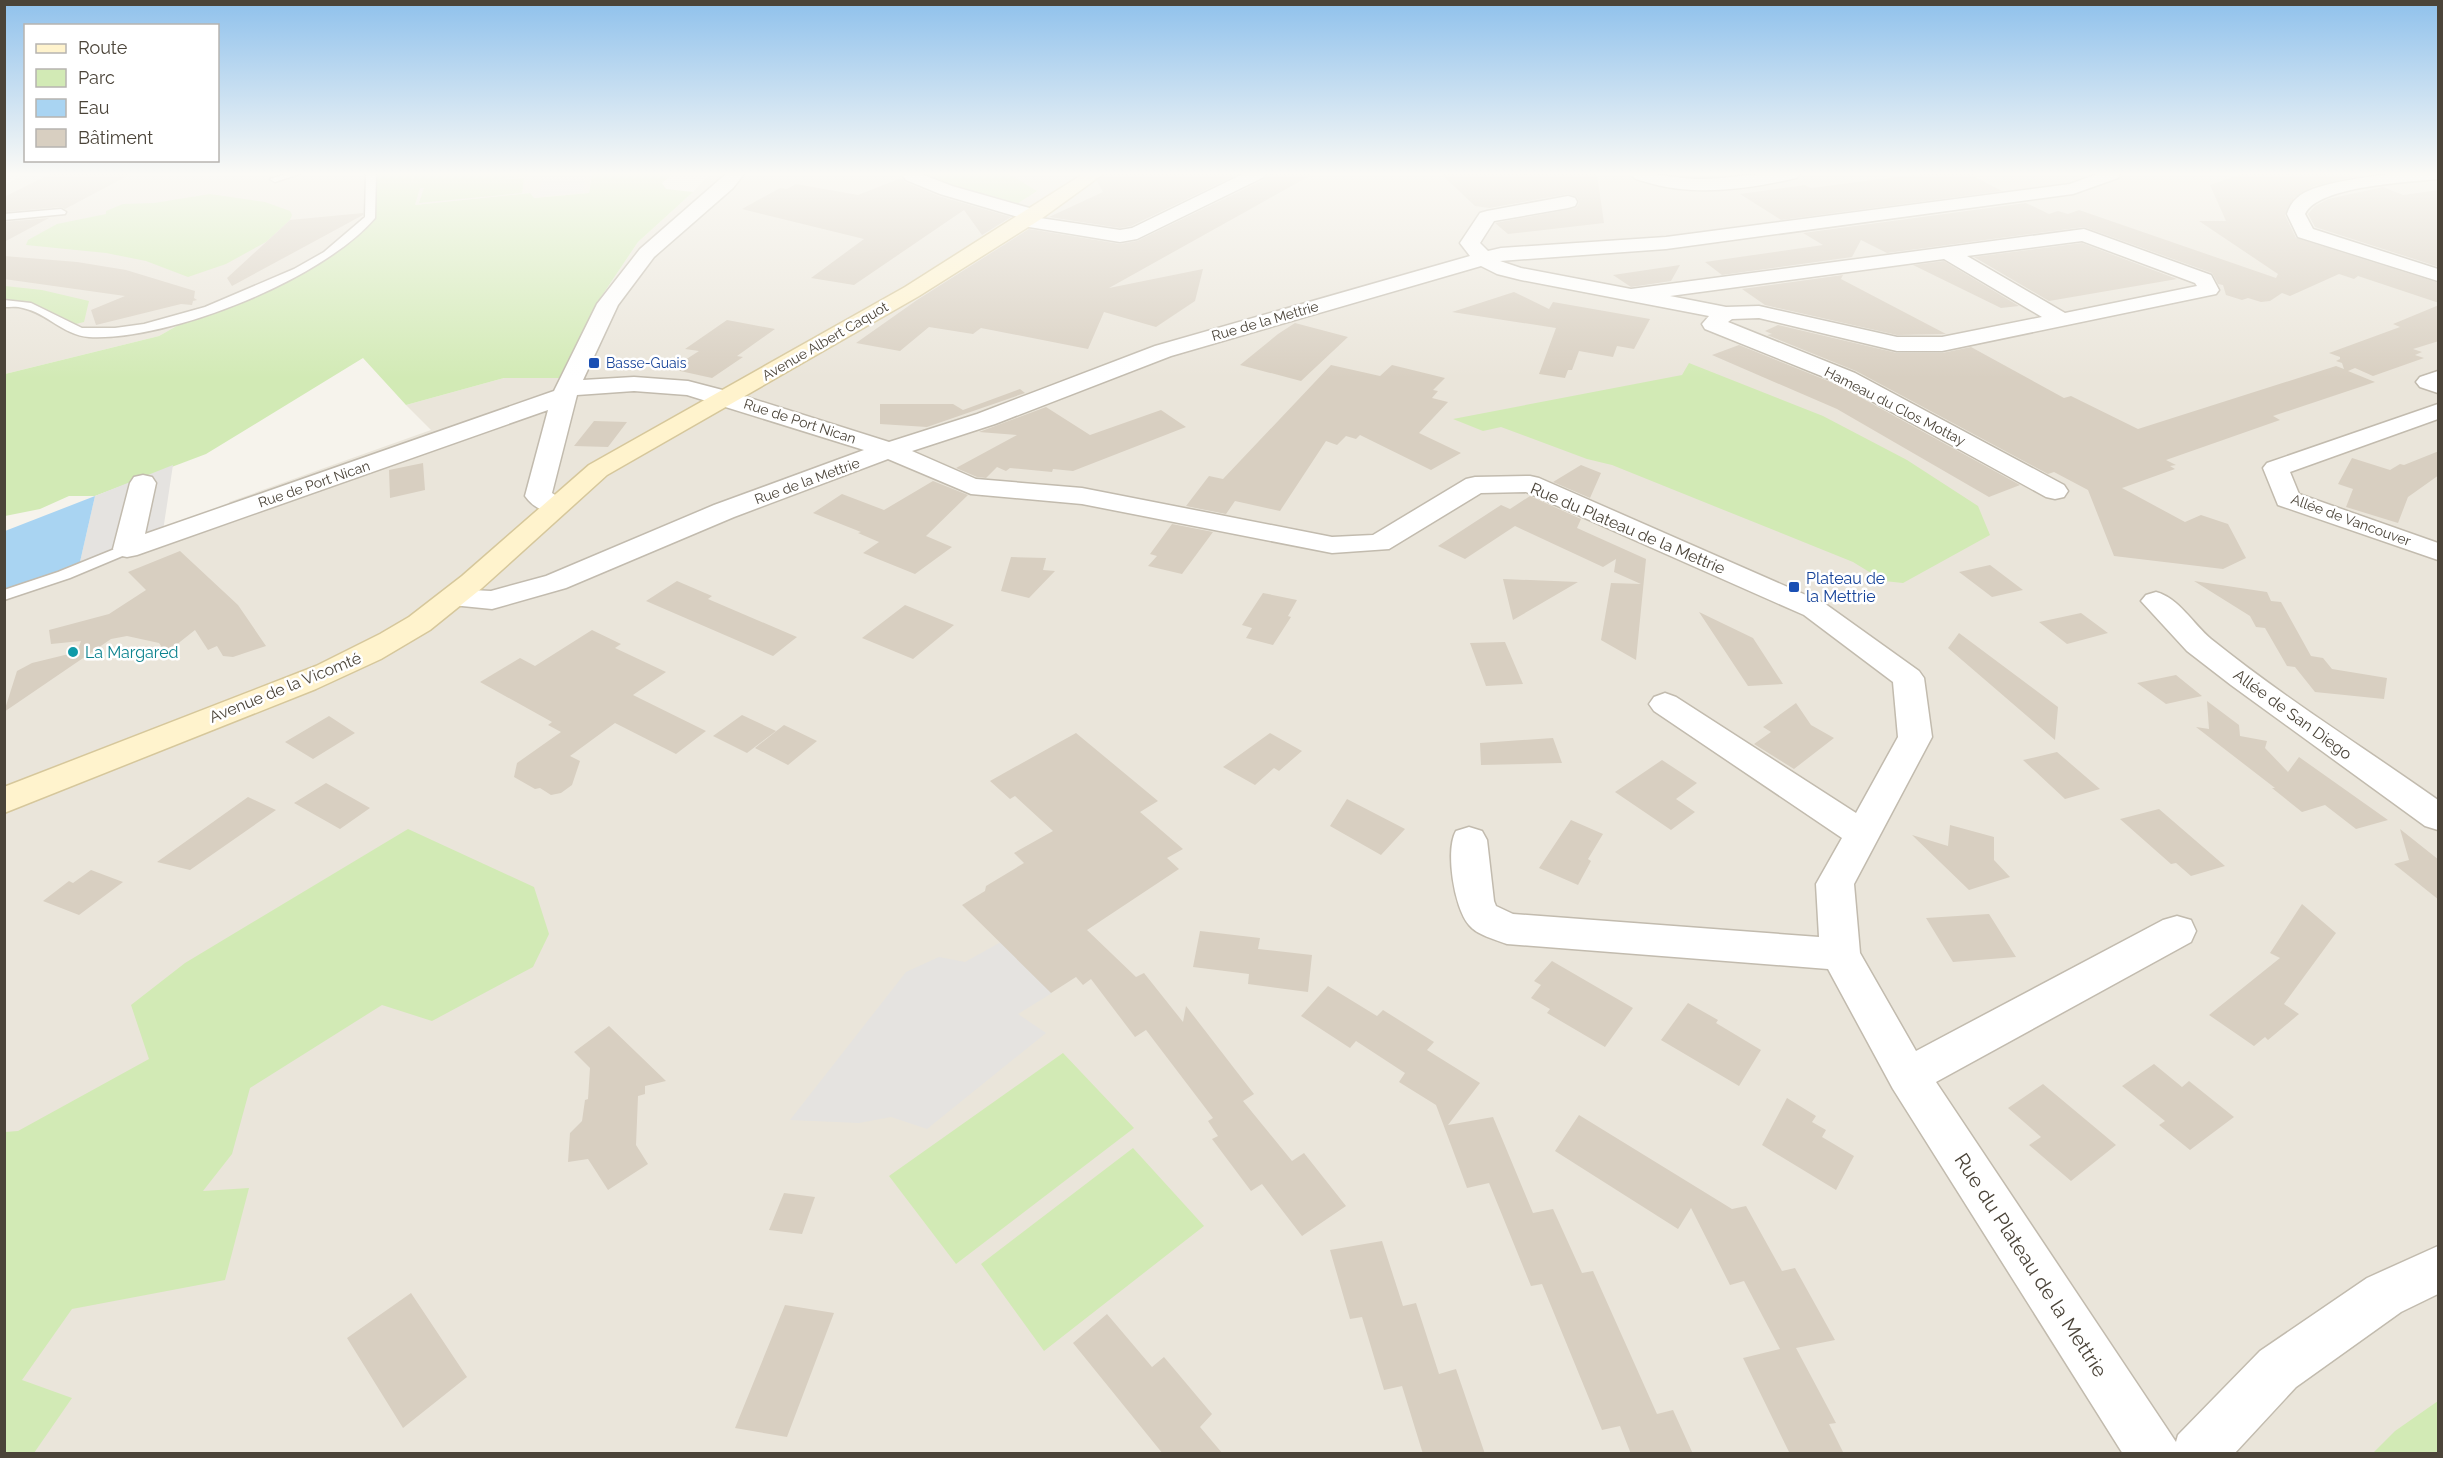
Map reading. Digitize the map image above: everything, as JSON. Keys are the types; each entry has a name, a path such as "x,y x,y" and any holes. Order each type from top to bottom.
{"main road":[{"name":"Avenue Albert Caquot","path":"554,506 598,470 922,286 991,242"},
{"name":"Avenue de la Vicomté","path":"4,801 175,731 332,671 392,641 452,598 554,506"}],"street":[{"path":"554,506 538,496 566,392 608,304 647,253 660,242"},
{"path":"1471,242 1483,260 1503,271 1726,313 1760,312 1898,344 1942,344 2209,290 2204,279 2103,242"},
{"name":"Rue de la Mettrie","path":"452,598 492,600 556,582 724,511 889,450 986,419 1163,351 1502,254 1673,242"},
{"path":"1630,295 2030,242"},
{"path":"2334,242 2439,275"},
{"path":"1947,253 2062,320"},
{"name":"Hameau du Clos Mottay","path":"1726,313 1713,324 1847,378 2055,491"},
{"path":"2439,378 2428,382 2439,386"},
{"name":"Rue de Port Nican","path":"127,549 566,392 634,384 688,388 889,450"},
{"name":"Allée de Vancouver","path":"2439,411 2276,468 2287,499 2439,552"},
{"name":"Rue du Plateau de la Mettrie","path":"889,450 971,486 1082,496 1332,546 1379,543 1475,485 1530,484 1814,609 1908,678 1915,737 1835,884 1840,954 1908,1076 2154,1454"},
{"path":"127,549 143,483"},
{"name":"Allée de San Diego","path":"2156,601 2198,644 2242,678 2439,817"},
{"path":"1665,704 1863,835"},
{"path":"1469,840 1476,901 1483,916 1507,929 1840,954"},
{"path":"1908,1076 2177,931"},
{"path":"2197,1454 2278,1369 2384,1295 2439,1269"}],"lane":[{"path":"4,303 24,304 71,329 89,333 140,327 194,314 265,288 322,258 341,242"},
{"path":"4,596 127,549"}],"shaded area":[{"path":"4,242 345,242 326,258 196,315 159,336 5,374"},
{"path":"638,242 2438,242 2438,1453 5,1453 4,600 235,518 229,502 431,430 406,405 504,378 559,378 599,300"},
{"path":"173,465 161,544 77,575 95,496"},
{"path":"1001,942 1052,993 1018,1014 1046,1033 927,1129 891,1117 859,1123 790,1120 906,972 939,957 965,962"}],"green space":[{"path":"27,242 266,242 226,264 188,277 146,261 106,253 26,245"},
{"path":"345,242 638,242 599,300 559,378 504,378 406,405 363,358 206,454 95,496 69,496 40,509 5,516 5,374 159,336 196,315 326,258"},
{"path":"5,286 42,290 89,301 84,322 76,324 35,304 5,301"},
{"path":"1689,363 1823,416 1907,460 1978,506 1990,535 1903,583 1884,581 1853,562 1612,465 1587,459 1501,427 1483,431 1453,419 1682,375"},
{"path":"408,829 534,887 549,934 533,967 432,1021 382,1005 250,1088 232,1154 203,1191 249,1188 225,1280 72,1309 22,1380 72,1398 34,1453 5,1453 5,1132 18,1131 149,1059 131,1005 185,963"},
{"path":"1063,1053 1134,1128 956,1264 889,1176"},
{"path":"1133,1148 1204,1226 1044,1351 981,1264"},
{"path":"2438,1401 2438,1453 2373,1453 2395,1431"}],"water":[{"path":"95,496 77,575 5,600 5,531"}],"building":[{"path":"266,242 313,242 232,286 227,278"},
{"path":"860,242 917,242 854,285 811,278"},
{"path":"1008,242 1120,244 1191,242 1109,288 1203,269 1195,301 1156,327 1104,312 1088,349 981,328 973,334 929,327 900,351 856,343 917,300"},
{"path":"1818,242 1860,242 1852,257 1722,275 1705,262 1823,245"},
{"path":"1865,242 1970,242 1887,253"},
{"path":"2126,242 2172,242 2276,278 2278,274 2230,242 2309,242 2439,283 2439,303 2358,276 2354,279 2339,274 2290,296 2282,293 2270,301 2261,302 2248,298 2242,300 2226,295 2223,285 2218,284 2212,273"},
{"path":"2362,242 2439,242 2439,267"},
{"path":"2082,243 2177,279 2049,301 1974,257"},
{"path":"4,256 77,262 126,270 195,291 194,298 197,300 193,301 192,305 181,304 96,325 91,310 125,296 4,279"},
{"path":"1944,261 2019,306 2001,308 1913,265"},
{"path":"1680,265 1671,281 1631,287 1613,275"},
{"path":"1843,275 1841,279 1946,334 1897,335 1765,305 1742,289"},
{"path":"1514,292 1549,309 1553,302 1650,319 1634,349 1617,346 1613,357 1579,351 1572,370 1568,370 1565,378 1539,374 1556,328 1452,312"},
{"path":"2439,305 2439,341 2413,349 2422,352 2415,355 2424,358 2373,376 2355,368 2348,371 2375,382 2273,416 2280,420 2166,460 2176,465 2170,466 2175,469 2122,488 2185,522 2201,515 2228,524 2246,558 2223,569 2114,556 2088,490 2054,472 2048,474 1856,371 1767,335 1772,334 1765,331 1778,325 1897,353 1942,353 1971,347 2064,398 2071,396 2138,429 2336,366 2344,369 2342,363 2336,361 2340,357 2329,353 2400,327 2393,324"},
{"path":"727,320 775,329 737,356 743,357 712,378 671,369 699,351 685,349"},
{"path":"1295,323 1348,337 1301,381 1240,365 1278,334"},
{"path":"1739,345 1838,385 2020,485 1989,497 1837,409 1712,355"},
{"path":"1331,365 1380,376 1392,365 1445,378 1433,390 1438,391 1432,398 1448,402 1419,433 1461,453 1431,470 1360,435 1356,439 1346,436 1337,445 1326,441 1280,511 1235,501 1226,514 1186,506 1209,476 1223,479"},
{"path":"1020,389 1025,393 927,427 880,424 880,404 953,404 963,410"},
{"path":"1046,407 1090,435 1161,410 1186,427 1073,471 1053,469 1052,472 1010,468 1006,471 997,467 986,478 977,477 956,468 1017,435 979,432"},
{"path":"594,421 627,422 608,447 574,446"},
{"path":"2439,451 2439,475 2408,497 2398,523 2346,507 2353,489 2338,484 2352,458 2390,470 2400,464 2404,465"},
{"path":"423,463 425,490 390,498 389,470"},
{"path":"1581,465 1601,473 1590,498 1553,482"},
{"path":"933,481 968,495 926,536 952,547 915,574 863,553 879,542 858,533 861,532 813,513 842,494 884,510"},
{"path":"1530,496 1581,519 1577,528 1646,559 1636,660 1601,640 1611,583 1641,584 1614,572 1616,559 1603,567 1515,526 1465,559 1438,546 1501,505 1510,509"},
{"path":"1172,524 1213,532 1182,574 1148,566 1157,556 1150,554"},
{"path":"180,551 238,605 266,646 233,657 223,656 217,646 208,650 195,630 166,653 159,643 127,636 111,639 4,712 17,671 32,663 77,652 81,641 51,644 49,630 109,614 146,590 128,572"},
{"path":"1011,557 1046,558 1043,570 1055,571 1029,598 1001,591"},
{"path":"1990,565 2023,590 1992,597 1959,572"},
{"path":"1503,579 1578,582 1513,620"},
{"path":"677,581 712,596 708,599 797,637 773,656 646,601"},
{"path":"2194,581 2267,592 2271,601 2281,602 2311,656 2323,658 2332,669 2387,678 2384,699 2315,692 2295,667 2287,666 2265,628 2256,627 2250,616"},
{"path":"1263,593 1297,600 1288,616 1291,617 1273,645 1246,638 1252,628 1242,625"},
{"path":"905,605 954,625 913,659 862,638"},
{"path":"1699,612 1753,638 1783,684 1748,686"},
{"path":"2081,613 2108,633 2067,644 2039,622"},
{"path":"592,630 621,644 615,648 666,672 633,695 706,731 676,754 615,723 570,756 580,761 572,785 561,793 551,795 514,777 517,763 561,732 548,725 552,722 480,682 520,658 535,666"},
{"path":"1959,633 2058,707 2055,740 1948,648"},
{"path":"1505,642 1523,684 1486,686 1470,643"},
{"path":"2176,675 2202,696 2166,704 2137,683"},
{"path":"2207,701 2239,725 2240,736 2267,741 2265,748 2288,772 2299,757 2388,820 2356,829 2325,805 2302,812 2272,788 2275,788 2196,727 2209,729"},
{"path":"1796,703 1811,725 1834,738 1794,769 1754,744 1771,732 1763,727"},
{"path":"742,715 776,731 747,753 713,736"},
{"path":"329,716 355,733 313,759 285,742"},
{"path":"784,725 817,741 788,765 755,748"},
{"path":"1076,733 1158,801 1140,812 1183,849 1167,858 1179,869 1087,930 1136,977 1144,973 1183,1022 1186,1006 1254,1094 1243,1101 1292,1161 1304,1153 1346,1206 1302,1236 1262,1184 1251,1191 1212,1139 1218,1136 1208,1121 1213,1118 1146,1030 1135,1037 1091,979 1083,985 1076,977 1051,993 962,905 985,891 986,886 1024,863 1014,853 1053,831 1015,796 1010,799 990,781"},
{"path":"1270,733 1302,751 1279,771 1274,768 1255,785 1223,767"},
{"path":"1553,738 1562,763 1481,765 1480,743"},
{"path":"2057,752 2100,789 2065,799 2023,760"},
{"path":"1662,760 1697,783 1676,799 1695,812 1671,830 1615,792"},
{"path":"326,783 370,808 340,829 294,803"},
{"path":"248,797 276,810 190,870 157,862"},
{"path":"1347,799 1405,829 1381,855 1330,826"},
{"path":"2159,809 2225,866 2191,876 2176,863 2171,864 2120,819"},
{"path":"1571,820 1603,834 1588,859 1591,861 1578,885 1539,868"},
{"path":"1950,825 1994,837 1994,860 2010,877 1969,890 1912,835 1948,846"},
{"path":"2400,829 2439,860 2439,900 2394,864 2409,860"},
{"path":"91,870 123,882 79,915 43,901 69,881 73,883"},
{"path":"2302,904 2336,933 2284,1004 2299,1014 2268,1040 2265,1037 2254,1046 2209,1015 2280,958 2270,953"},
{"path":"1989,914 2016,957 1953,962 1926,918"},
{"path":"1200,931 1260,938 1258,949 1312,955 1308,992 1248,984 1249,974 1193,967"},
{"path":"1552,961 1633,1008 1605,1047 1547,1013 1550,1009 1531,998 1541,985 1534,981"},
{"path":"1328,986 1377,1016 1383,1010 1434,1042 1427,1050 1480,1083 1448,1125 1493,1117 1533,1213 1553,1209 1582,1273 1593,1271 1657,1414 1673,1410 1693,1454 1631,1454 1620,1426 1602,1430 1542,1284 1531,1286 1489,1183 1467,1188 1436,1105 1399,1082 1405,1073 1356,1041 1350,1048 1301,1016"},
{"path":"1688,1003 1718,1020 1716,1023 1761,1050 1739,1086 1661,1040"},
{"path":"609,1026 666,1081 645,1086 645,1094 638,1096 636,1145 648,1164 608,1190 588,1159 568,1162 570,1133 582,1121 585,1100 588,1099 590,1068 574,1052"},
{"path":"2154,1064 2182,1087 2189,1081 2234,1117 2190,1150 2159,1125 2165,1121 2122,1086"},
{"path":"2043,1084 2116,1145 2071,1181 2029,1145 2041,1137 2008,1108"},
{"path":"1787,1098 1816,1116 1812,1122 1826,1130 1822,1137 1854,1156 1836,1190 1762,1145"},
{"path":"1579,1115 1732,1209 1746,1206 1782,1271 1795,1268 1835,1340 1796,1348 1836,1423 1829,1424 1844,1454 1790,1454 1743,1358 1780,1349 1744,1281 1730,1285 1691,1208 1678,1229 1555,1151"},
{"path":"784,1193 815,1197 802,1234 769,1230"},
{"path":"1382,1241 1403,1306 1416,1303 1439,1374 1456,1369 1485,1454 1423,1454 1402,1386 1384,1390 1362,1317 1350,1319 1330,1250"},
{"path":"411,1293 467,1377 403,1428 347,1338"},
{"path":"785,1305 834,1313 787,1437 735,1428"},
{"path":"1107,1314 1152,1367 1164,1357 1212,1414 1200,1427 1223,1454 1163,1454 1073,1343"}],"place":[{"name":"Basse-Guais","path":"594,363"},
{"name":"Plateau de la Mettrie","path":"1794,587"},
{"name":"La Margared","path":"73,652"}]}
